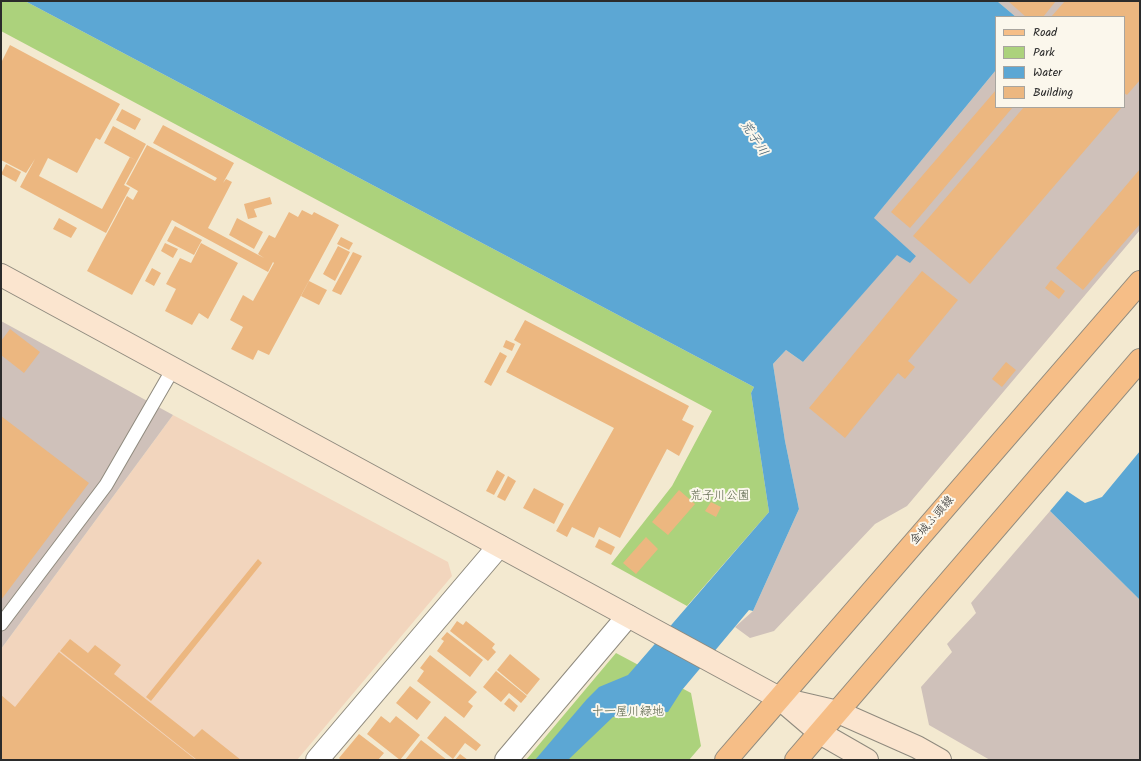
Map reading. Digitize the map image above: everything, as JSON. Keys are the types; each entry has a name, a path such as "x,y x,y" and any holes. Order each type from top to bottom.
{"main road":[{"name":"金城ふ頭線","path":"726,760 1140,282"},
{"path":"796,760 820,734 1140,360"}],"street":[{"path":"1,276 779,698 820,734 867,760"},
{"path":"317,760 499,546"},
{"path":"506,760 628,616"},
{"path":"779,698 838,712 917,747 940,760"}],"lane":[{"path":"1,624 106,485 173,369"}],"shaded area":[{"path":"997,1 1140,1 1140,230 907,506 875,524 774,631 750,638 735,627 753,611 799,509 785,441 773,364 786,350 803,362 897,254 916,256 873,219 995,71 995,108 1125,108 1125,16 1015,16"},
{"path":"1,321 173,415 1,649"},
{"path":"173,415 448,562 452,576 297,760 1,760 1,649"},
{"path":"1050,511 1140,600 1140,760 990,760 929,725 921,687 952,652 947,644 976,613 971,603"}],"green space":[{"name":"荒子川公園","path":"1,1 25,1 754,387 751,393 769,512 687,606 611,564 672,486 712,411 1,31"},
{"name":"十一屋川緑地","path":"616,653 691,693 701,746 689,760 526,760"}],"water":[{"name":"荒子川","path":"25,1 997,1 1015,16 995,16 995,71 874,218 916,256 910,263 897,255 803,362 786,350 773,364 785,441 799,509 753,611 749,610 682,690 668,712 613,717 568,760 535,760 599,687 628,675 769,512 751,393 754,387"},
{"path":"1140,451 1140,600 1050,511 1067,491 1085,503 1102,497"}],"building":[{"path":"1008,1 1056,1 1044,16 1025,16"},
{"path":"1065,1 1140,1 1140,80 1127,95 1125,94 1125,16 1052,16"},
{"path":"10,45 120,104 100,140 96,138 77,173 48,158 39,176 102,209 130,157 137,161 124,185 130,188 106,233 20,187 35,159 26,173 1,160 1,63"},
{"path":"995,91 995,108 1012,108 910,228 891,212"},
{"path":"1023,108 1121,108 970,284 913,236"},
{"path":"122,109 141,119 135,130 116,120"},
{"path":"163,125 234,163 223,183 226,179 232,182 208,228 264,258 258,254 269,235 275,238 289,212 298,217 302,210 312,215 314,212 339,225 269,355 258,350 253,360 231,349 243,327 230,320 243,295 253,301 274,263 273,262 268,272 172,220 132,295 87,271 127,196 133,200 138,191 126,184 147,145 215,181 217,178 153,143"},
{"path":"113,126 146,144 137,161 104,143"},
{"path":"6,164 21,172 16,182 1,174"},
{"path":"1140,169 1140,224 1083,290 1056,268"},
{"path":"270,197 272,204 254,209 257,217 248,219 244,204"},
{"path":"59,218 77,228 71,238 53,229"},
{"path":"237,218 263,232 254,249 229,235"},
{"path":"175,226 202,240 194,255 167,241"},
{"path":"341,237 353,243 349,250 337,244"},
{"path":"165,243 178,249 173,258 161,251"},
{"path":"201,243 238,263 208,319 199,313 192,325 165,311 176,289 166,284 180,258 191,263"},
{"path":"338,246 350,252 335,281 323,274"},
{"path":"353,252 362,256 341,295 332,291"},
{"path":"152,268 161,273 154,286 145,281"},
{"path":"922,271 958,300 908,361 915,367 905,379 898,373 845,438 809,408"},
{"path":"1051,280 1065,291 1059,299 1045,288"},
{"path":"309,281 327,290 319,305 301,296"},
{"path":"525,320 689,406 682,420 694,426 679,456 667,449 620,538 599,527 594,538 572,527 567,537 556,531 614,428 506,372 521,344 514,340"},
{"path":"10,329 40,352 24,373 1,355 1,341"},
{"path":"506,340 515,344 512,351 503,347"},
{"path":"500,352 507,356 491,386 484,382"},
{"path":"1006,362 1016,370 1002,387 992,379"},
{"path":"1,416 89,483 1,600"},
{"path":"497,470 505,475 494,495 486,491"},
{"path":"508,476 516,481 505,501 497,497"},
{"path":"534,488 564,504 554,524 523,508"},
{"path":"679,490 695,504 668,535 652,522"},
{"path":"711,502 721,507 716,517 705,511"},
{"path":"646,537 658,549 636,574 623,563"},
{"path":"599,539 615,547 611,555 595,547"},
{"path":"258,559 262,563 151,701 146,697"},
{"path":"457,621 463,625 466,621 495,644 492,648 496,652 488,661 450,631"},
{"path":"447,632 483,660 470,677 437,651 444,641 441,639"},
{"path":"70,639 88,653 95,645 121,665 114,674 194,737 202,729 241,760 197,760 60,651"},
{"path":"59,652 196,760 1,760 1,695 15,707"},
{"path":"510,654 540,679 527,695 497,670"},
{"path":"430,655 477,692 468,702 473,706 464,718 417,681 424,671 420,668"},
{"path":"496,671 527,696 521,703 509,693 501,702 483,687"},
{"path":"410,686 431,702 417,720 396,703"},
{"path":"509,698 518,706 514,712 504,704"},
{"path":"381,716 390,723 396,716 420,735 400,760 367,734"},
{"path":"445,716 481,745 476,751 465,743 453,759 427,738"},
{"path":"359,734 384,753 378,760 341,760 339,758"},
{"path":"421,740 447,760 405,760"},
{"path":"460,754 468,760 455,760"}]}
